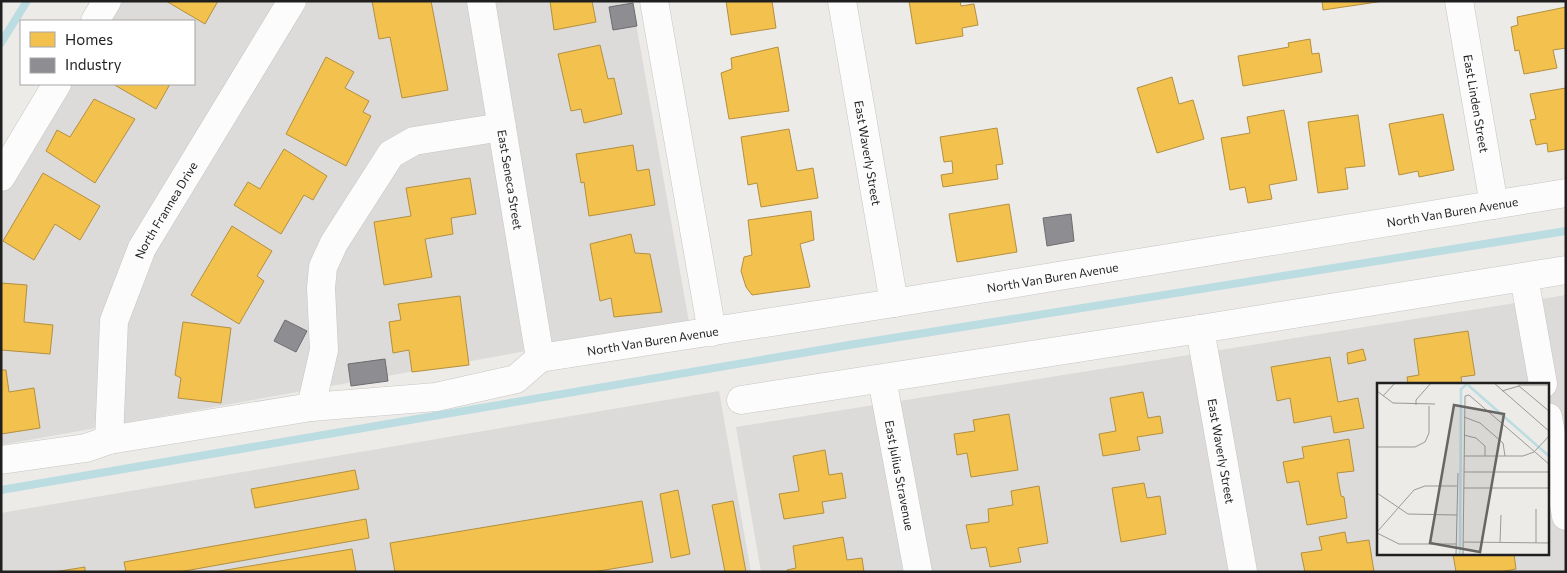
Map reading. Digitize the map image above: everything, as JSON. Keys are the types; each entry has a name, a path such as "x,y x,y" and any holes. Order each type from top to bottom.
{"street":[{"path":"96,20 107,1"},
{"name":"North Frannea Drive","path":"109,440 114,321 142,248 292,1"},
{"name":"East Seneca Street","path":"481,1 540,358"},
{"path":"654,1 712,332"},
{"name":"East Waverly Street","path":"842,1 894,303"},
{"name":"East Linden Street","path":"1459,1 1494,205"},
{"path":"1,177 56,85"},
{"path":"311,407 324,350 321,288 323,267 334,243 391,154 414,141 502,127"},
{"name":"North Van Buren Avenue","path":"540,358 894,303 1566,193"},
{"path":"741,400 1566,270"},
{"path":"1524,277 1543,383"},
{"name":"East Waverly Street","path":"1200,329 1243,572"},
{"path":"1,460 86,448 109,440 311,407 445,395 516,379 540,358"},
{"name":"East Julius Stravenue","path":"882,379 918,572"},
{"path":"1550,428 1566,516"}],"shaded area":[{"path":"115,1 632,1 689,322 1,445 1,191 65,85 195,85 195,20 104,20"},
{"path":"1566,295 1566,572 761,572 736,427"},
{"path":"719,391 751,572 1,572 1,513"}],"building: Homes":[{"path":"166,1 218,1 205,24"},
{"path":"372,1 431,1 448,90 402,98 390,37 379,39"},
{"path":"550,1 592,1 596,22 554,30"},
{"path":"726,1 772,1 776,28 731,35"},
{"path":"909,1 960,1 961,6 974,4 978,25 962,28 963,36 916,44"},
{"path":"1322,1 1384,1 1323,10"},
{"path":"1566,7 1566,48 1553,50 1557,68 1524,74 1519,50 1515,51 1511,27 1518,25 1517,17"},
{"path":"1310,39 1312,54 1319,53 1322,72 1243,86 1238,56 1289,47 1288,43"},
{"path":"600,45 608,79 614,78 622,114 584,123 581,109 571,111 558,54"},
{"path":"778,47 789,111 729,119 721,73 732,69 731,58"},
{"path":"326,57 354,72 345,88 369,101 363,112 371,116 346,166 286,134"},
{"path":"1172,77 1179,104 1193,100 1204,139 1157,153 1137,88"},
{"path":"115,85 169,85 156,109"},
{"path":"1566,88 1566,149 1548,152 1547,143 1536,145 1530,120 1536,119 1530,94"},
{"path":"94,99 135,119 95,183 46,151 57,130 70,137"},
{"path":"1284,110 1297,180 1269,185 1272,199 1248,203 1245,187 1230,190 1221,138 1250,133 1247,117"},
{"path":"1443,114 1454,170 1419,177 1418,171 1399,175 1389,124"},
{"path":"1358,115 1365,166 1345,168 1348,189 1318,193 1308,122"},
{"path":"997,128 1003,164 996,165 998,179 943,187 941,175 953,173 952,161 944,162 940,137"},
{"path":"789,129 797,171 813,168 818,198 761,207 757,183 748,185 741,137"},
{"path":"633,145 637,171 649,169 655,205 589,216 584,182 581,183 576,154"},
{"path":"284,149 327,176 313,200 304,195 281,234 234,205 248,182 260,189"},
{"path":"43,173 100,206 80,240 55,224 34,260 3,241"},
{"path":"470,178 476,214 451,218 453,234 425,239 432,277 384,285 374,222 411,216 406,188"},
{"path":"1009,204 1017,252 957,262 949,214"},
{"path":"811,211 814,240 800,244 810,287 752,295 746,287 741,271 744,257 752,255 748,220"},
{"path":"232,226 272,251 257,276 264,281 239,324 191,295"},
{"path":"631,234 635,253 650,254 662,312 614,317 611,298 600,301 590,244"},
{"path":"1,283 27,285 24,322 53,325 50,354 1,350"},
{"path":"460,296 469,365 412,372 409,350 393,353 389,322 401,320 398,304"},
{"path":"183,322 231,328 221,403 178,398 181,378 175,375"},
{"path":"1468,331 1475,375 1461,377 1462,383 1408,383 1407,377 1419,375 1414,339"},
{"path":"1363,349 1366,360 1348,364 1347,353"},
{"path":"1330,357 1338,402 1358,398 1364,428 1334,433 1331,416 1294,423 1290,398 1277,401 1271,367"},
{"path":"1,370 6,370 9,392 34,388 40,428 1,434"},
{"path":"1143,392 1148,418 1160,416 1163,433 1137,437 1140,450 1103,456 1099,434 1116,431 1110,398"},
{"path":"1009,414 1018,470 971,477 967,453 957,455 954,434 975,431 973,420"},
{"path":"1349,439 1354,471 1337,473 1341,496 1344,497 1347,518 1307,525 1299,481 1287,483 1283,462 1304,458 1302,447"},
{"path":"825,450 829,475 842,473 846,498 822,502 824,513 784,519 779,494 799,491 793,456"},
{"path":"355,470 359,489 255,508 251,489"},
{"path":"1144,483 1147,498 1160,496 1166,534 1121,542 1112,488"},
{"path":"1039,486 1048,543 1018,548 1021,562 990,567 986,547 971,549 966,525 989,522 988,509 1013,505 1011,491"},
{"path":"678,490 690,554 671,558 660,494"},
{"path":"642,501 653,562 593,572 395,572 390,543"},
{"path":"733,501 746,572 725,572 712,505"},
{"path":"366,519 369,538 179,572 126,572 124,562"},
{"path":"1345,532 1347,543 1369,540 1374,572 1305,572 1301,553 1322,550 1319,537"},
{"path":"843,537 847,560 862,558 864,572 788,572 787,570 796,568 793,546"},
{"path":"352,549 356,572 214,572"},
{"path":"1453,556 1514,556 1516,569 1500,572 1456,572"},
{"path":"85,567 85,572 54,572"}],"building: Industry":[{"path":"633,3 637,26 613,30 609,7"},
{"path":"1071,214 1074,241 1047,246 1043,218"},
{"path":"285,320 307,331 296,352 274,341"},
{"path":"385,359 388,381 351,386 348,364"}],"waterway":[{"path":"1,43 27,1"},
{"path":"1,490 849,345 1566,231"}]}
